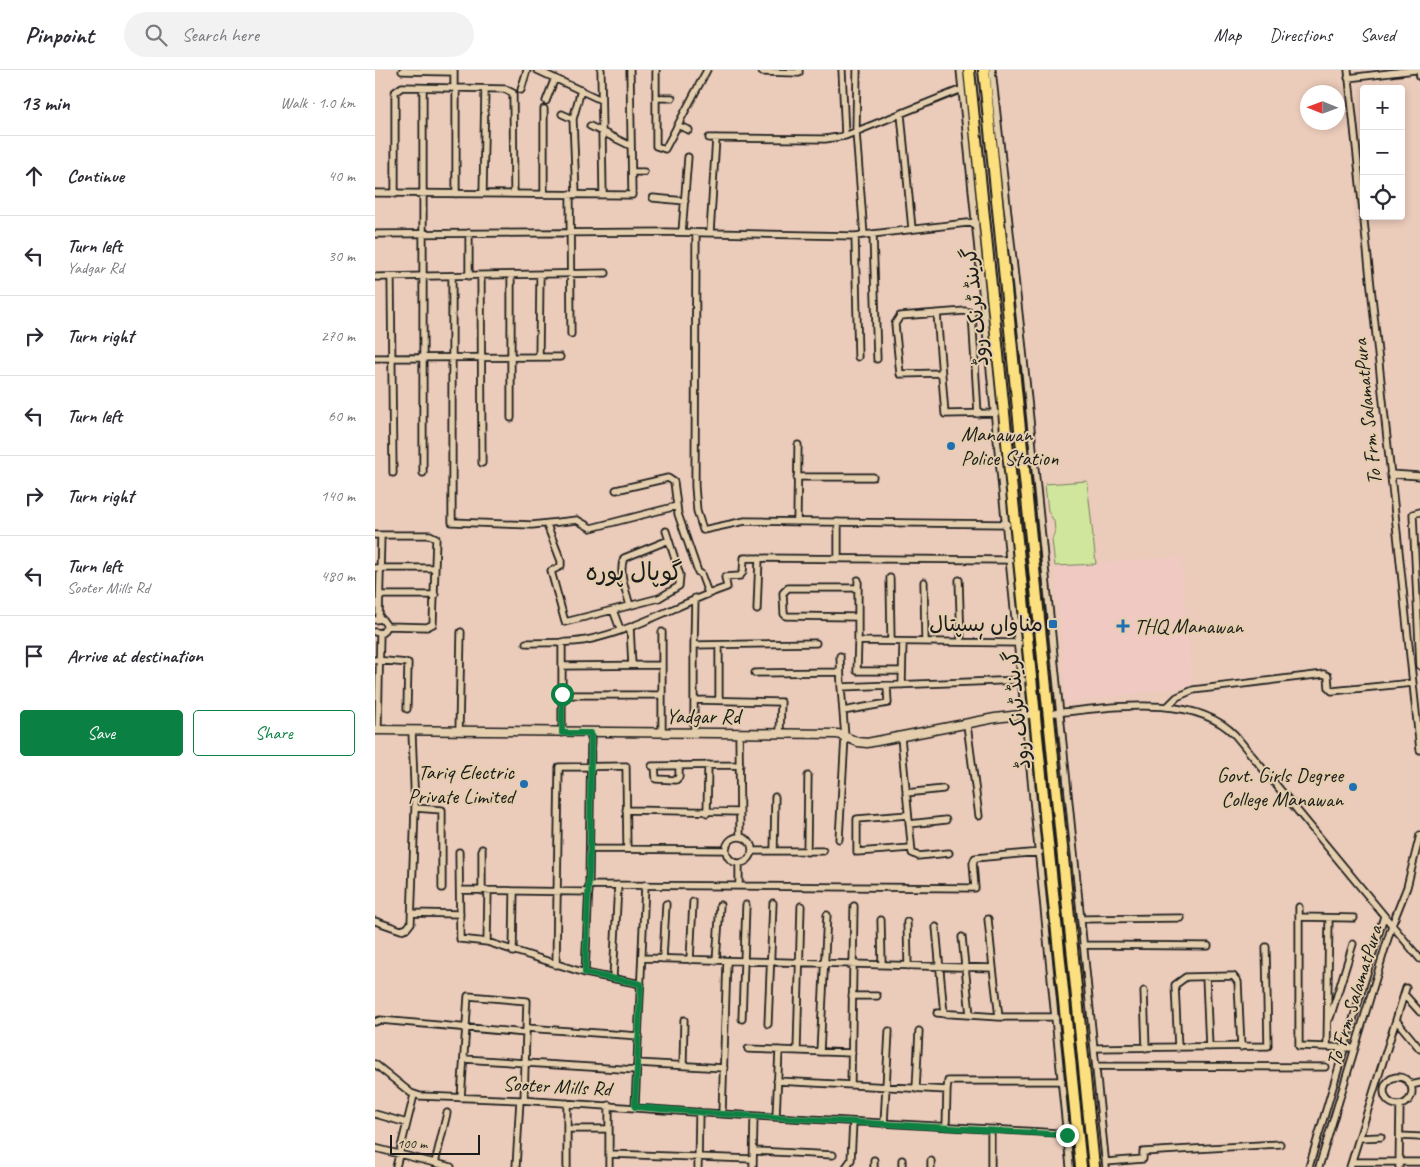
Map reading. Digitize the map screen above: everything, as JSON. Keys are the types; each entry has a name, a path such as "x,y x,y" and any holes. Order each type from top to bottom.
{"highway":[{"name":"گرینڈ ٹرنک روڈ","path":"969,70 1072,1134 1081,1167"},
{"name":"گرینڈ ٹرنک روڈ","path":"984,70 990,85 1026,429 1031,526 1048,652 1091,1167"},
{"path":"1012,526 1031,526"}],"street":[{"path":"521,90 527,70"},
{"path":"537,70 601,100"},
{"path":"601,70 603,194"},
{"path":"375,194 632,195 630,70"},
{"path":"657,70 656,146 665,150 707,70"},
{"path":"762,72 799,73 799,70"},
{"path":"842,70 845,136"},
{"path":"857,70 856,132 864,235"},
{"path":"960,70 996,414 1012,526 1011,560 1023,680 1031,714 1039,852 1062,1081 1072,1134 1070,1167"},
{"path":"990,85 992,70"},
{"name":"To Frm SalamatPura","path":"1348,70 1415,685 1420,750"},
{"path":"1348,78 1415,70"},
{"path":"1419,70 1420,77"},
{"path":"403,71 454,71 456,194"},
{"path":"546,100 555,78"},
{"path":"395,194 395,92 402,87 455,86 505,89 513,93 514,194"},
{"path":"423,88 423,473"},
{"path":"483,194 485,89"},
{"path":"710,233 712,138 825,139 845,136 962,89"},
{"path":"571,334 570,233 573,194 573,119 581,90"},
{"path":"657,98 672,98"},
{"path":"544,109 544,194"},
{"path":"562,114 573,119"},
{"path":"901,114 912,230"},
{"path":"590,126 631,146"},
{"path":"679,126 689,130"},
{"path":"682,232 688,157"},
{"path":"632,172 644,172"},
{"path":"653,198 685,201"},
{"path":"375,234 682,232 855,236 976,222"},
{"path":"469,233 469,276"},
{"path":"696,233 695,486 697,511 703,530 736,522 1012,526"},
{"path":"873,234 877,358"},
{"path":"855,236 858,357"},
{"path":"375,277 607,274"},
{"path":"511,275 511,418"},
{"path":"539,357 540,275"},
{"path":"452,276 452,522 547,525 577,520 587,528 591,528 677,506"},
{"path":"481,276 482,463"},
{"path":"391,277 393,473"},
{"path":"941,373 900,374 895,322 902,315 968,311 972,313 977,414"},
{"path":"937,313 945,414 996,414"},
{"path":"375,358 560,357"},
{"path":"1026,429 1048,652"},
{"path":"797,522 798,445"},
{"path":"1391,474 1420,476"},
{"path":"797,477 873,477"},
{"path":"616,490 668,478 675,482 677,506 698,572 701,574 708,593"},
{"path":"1420,512 1413,514 1420,666"},
{"path":"838,522 838,557"},
{"path":"547,525 561,561 561,566 551,571 565,622 659,598 679,586 680,575 666,531"},
{"path":"378,535 433,535 435,538 435,620 431,626 387,626 384,620 377,619 380,595 378,535"},
{"path":"630,606 622,578 624,558 669,540"},
{"path":"526,643 585,640 630,627 695,598 727,588 725,577 727,575 740,576 743,572 744,558 838,557 1011,560"},
{"path":"757,610 759,558"},
{"path":"378,568 435,568"},
{"path":"890,578 891,641"},
{"path":"858,580 857,671 902,671"},
{"path":"959,580 961,642"},
{"path":"924,582 925,642"},
{"path":"858,588 788,588 783,592 784,614 786,616 858,617"},
{"path":"380,595 435,595"},
{"path":"694,733 695,598"},
{"path":"613,610 620,630"},
{"path":"377,730 377,632 384,632 387,626"},
{"path":"630,627 632,665"},
{"path":"459,731 461,632"},
{"path":"662,632 662,733"},
{"path":"858,641 1019,643"},
{"path":"562,642 562,733"},
{"path":"902,685 903,642"},
{"path":"694,645 816,643"},
{"path":"719,645 719,700"},
{"path":"839,839 845,737 840,656"},
{"path":"377,660 408,663 407,709"},
{"path":"563,666 662,665"},
{"path":"755,673 840,672"},
{"path":"1167,707 1177,698 1193,690 1323,674 1328,676 1329,688 1332,691 1415,685"},
{"path":"841,687 1023,680"},
{"path":"843,711 888,703 887,686"},
{"path":"562,694 662,695"},
{"path":"694,700 781,702 780,733"},
{"path":"1281,1144 1143,1152 1143,1159 1106,1164 1081,918 1053,713 1167,707 1190,710 1211,718 1228,728 1420,959"},
{"name":"Yadgar Rd","path":"377,730 412,732 837,734 858,742 867,743 1031,714"},
{"path":"967,725 979,816"},
{"path":"375,921 401,930 407,928 411,923 413,912 415,808 412,732"},
{"path":"585,973 590,849 591,733"},
{"path":"739,733 740,836"},
{"path":"901,737 912,853 918,856 949,853"},
{"path":"707,813 708,765"},
{"path":"679,766 679,777 676,780 656,779 653,766 740,765"},
{"path":"556,965 559,767 626,766 627,849"},
{"path":"807,852 808,776"},
{"path":"907,793 943,788"},
{"path":"774,851 775,797"},
{"path":"415,808 442,810 442,888"},
{"path":"626,810 707,813 740,812"},
{"path":"909,815 857,819 857,852 911,848"},
{"path":"909,824 946,820"},
{"name":"To Frm SalamatPura","path":"1319,1167 1392,925 1407,887 1420,835"},
{"path":"740,836 750,843 752,851 746,861 739,863 728,858 726,850 732,839 740,836"},
{"path":"482,849 487,942"},
{"path":"590,849 726,850"},
{"path":"752,851 823,851"},
{"path":"459,852 460,939 487,942 513,952 585,973 641,984"},
{"path":"460,890 558,892 618,885 975,888 973,863 975,858 1039,852"},
{"path":"739,863 739,886"},
{"path":"613,978 618,885"},
{"path":"635,1107 645,885"},
{"path":"513,952 514,892"},
{"path":"690,960 693,902"},
{"path":"768,1024 773,903"},
{"path":"663,959 665,904"},
{"path":"717,961 720,905"},
{"path":"742,1019 746,905"},
{"path":"797,1051 801,906"},
{"path":"851,1085 854,906"},
{"path":"1299,907 1299,1046 1355,1048"},
{"path":"413,912 460,914"},
{"path":"820,1052 827,915"},
{"path":"1309,1167 1384,916"},
{"path":"1081,918 1181,918"},
{"path":"1299,918 1354,918"},
{"path":"1327,1047 1329,918"},
{"path":"988,919 999,1017"},
{"path":"881,920 882,965"},
{"path":"907,922 908,966"},
{"path":"935,927 940,1014 1056,1017"},
{"path":"962,938 971,1015"},
{"path":"1327,1025 1353,944"},
{"path":"1083,945 1209,946"},
{"path":"1095,1048 1268,1046 1266,947"},
{"path":"643,958 993,968"},
{"path":"722,1114 727,961"},
{"path":"1178,1048 1175,985 1186,977 1233,976 1237,979 1241,1046"},
{"path":"1206,977 1209,1047"},
{"path":"1144,991 1146,1048"},
{"path":"1420,1012 1405,991 1351,1164 1399,1165 1420,1162"},
{"path":"461,1098 468,996 527,1001 525,1064 516,1167"},
{"path":"852,996 877,996"},
{"path":"683,1065 684,1020"},
{"path":"1396,1020 1420,1049"},
{"path":"375,1022 639,1036"},
{"path":"884,1124 889,1031"},
{"path":"917,1089 919,1031"},
{"path":"749,1049 852,1053"},
{"path":"776,1117 779,1050"},
{"path":"464,1059 637,1070"},
{"path":"637,1063 724,1068"},
{"path":"375,1064 414,1095 396,1167"},
{"path":"1097,1066 1325,1067"},
{"path":"1399,1076 1406,1079 1411,1085 1412,1094 1406,1103 1400,1105 1388,1102 1384,1095 1384,1086 1391,1078 1399,1076"},
{"path":"777,1081 947,1090"},
{"path":"946,1127 948,1081 1062,1081"},
{"path":"1411,1085 1420,1083"},
{"path":"1376,1084 1384,1086"},
{"path":"1412,1094 1420,1096"},
{"name":"Sooter Mills Rd","path":"414,1095 609,1105 722,1114 1072,1134"},
{"path":"567,1103 567,1167"},
{"path":"609,1105 609,1167"},
{"path":"1399,1165 1400,1105"},
{"path":"698,1167 699,1112"},
{"path":"435,1163 447,1113"},
{"path":"375,1114 407,1123"},
{"path":"753,1167 754,1116"},
{"path":"846,1167 851,1160 853,1122"},
{"path":"567,1129 609,1129"},
{"path":"991,1130 991,1167"},
{"path":"1400,1136 1420,1136"},
{"path":"1359,1138 1381,1137"},
{"path":"375,1148 451,1167"},
{"path":"753,1151 833,1155"},
{"path":"609,1154 753,1159"},
{"path":"901,1160 902,1167"}],"shaded area":[{"name":"THQ Manawan","path":"1181,557 1192,686 1067,703 1055,566"}],"green space":[{"path":"1087,481 1096,564 1055,566 1052,540 1055,531 1054,521 1048,511 1045,484"}],"place":[{"name":"Manawan Police Station","path":"951,446"},
{"name":"مناواں ہسپتال","path":"1053,624"},
{"name":"THQ Manawan","path":"1123,626"},
{"name":"Tariq Electric Private Limited","path":"524,784"},
{"name":"Govt. Girls Degree College Manawan","path":"1353,787"}],"district":[{"name":"گوپال پورہ","path":"634,572"}],"route":[{"path":"562,694 562,733 591,733 589,892 585,973 641,984 635,1107 1067,1135"}]}
